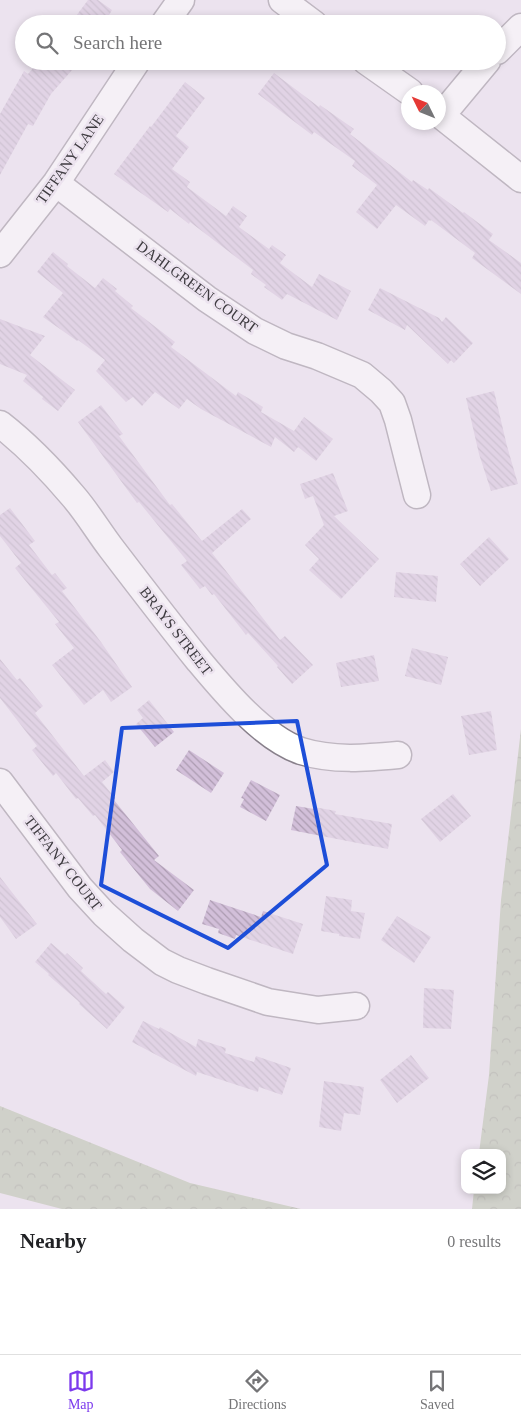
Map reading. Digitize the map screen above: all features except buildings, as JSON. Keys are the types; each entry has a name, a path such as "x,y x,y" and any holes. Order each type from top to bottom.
{"street":[{"path":"171,15 182,0"},
{"path":"282,0 302,15"},
{"path":"506,41 521,27"},
{"name":"TIFFANY LANE","path":"0,254 56,183 131,70"},
{"path":"379,70 401,86"},
{"path":"446,107 479,70"},
{"path":"446,119 521,179"},
{"name":"DAHLGREEN COURT","path":"56,183 207,299 256,331 286,346 318,356 362,375 381,390 392,403 398,420 417,495"},
{"name":"BRAYS STREET","path":"0,424 39,458 74,497 165,619 214,679 258,724 279,740 300,750 346,758 398,755"},
{"name":"TIFFANY COURT","path":"0,782 80,888 98,908 133,940 162,962 207,981 268,1002 318,1010 356,1006"}],"highlighted area":[{"path":"297,721 327,865 228,948 101,885 122,728"}],"green space":[{"path":"521,729 521,1209 472,1209 474,1194 506,1194 506,1149 480,1149 489,1075 501,900"},
{"path":"0,1106 190,1183 301,1209 62,1209 0,1193"}]}
